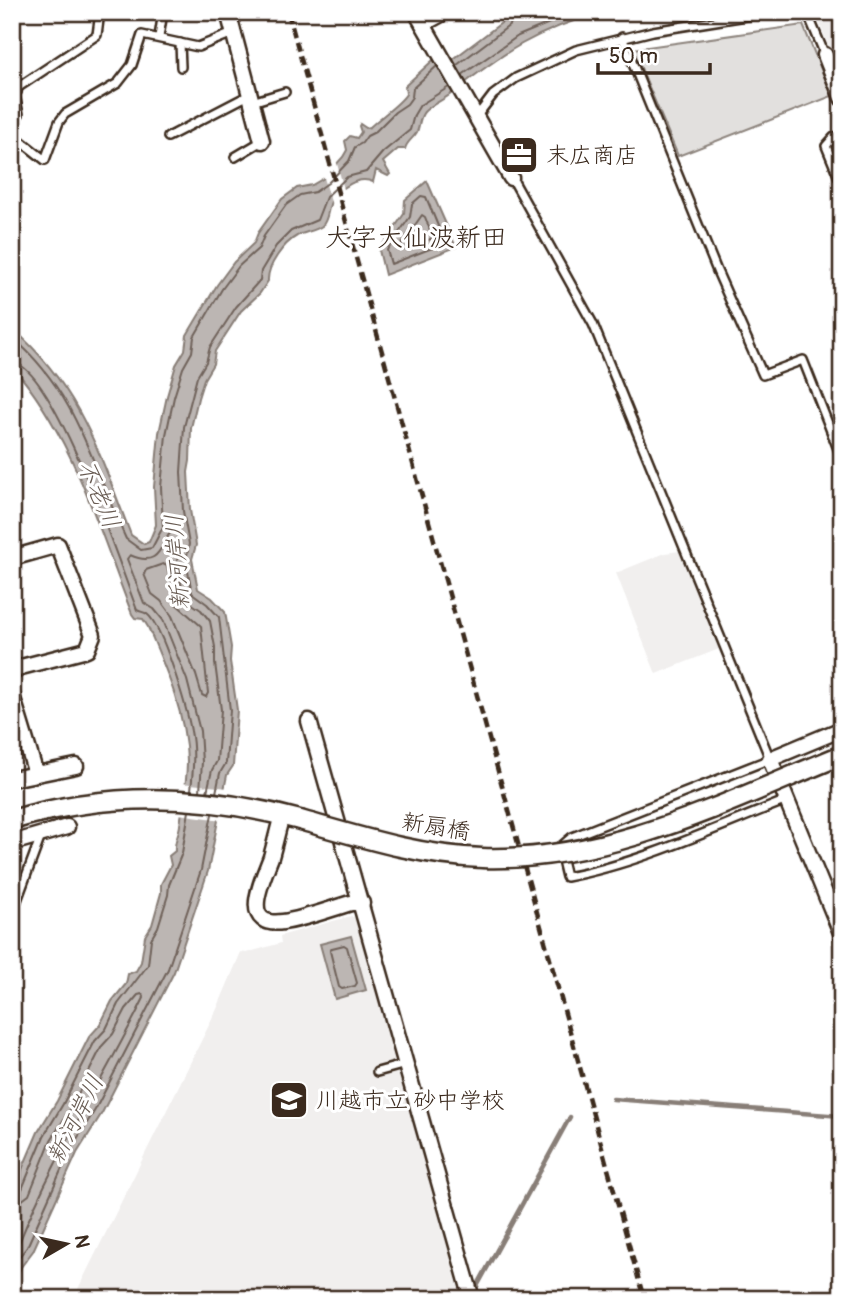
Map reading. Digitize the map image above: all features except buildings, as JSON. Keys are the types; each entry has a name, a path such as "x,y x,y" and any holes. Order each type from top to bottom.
{"street":[{"path":"228,12 262,141"},
{"path":"445,12 419,18 511,178"},
{"path":"825,55 842,98"},
{"path":"12,558 58,545 93,635 87,650 20,667 12,673"},
{"path":"12,695 36,774"},
{"path":"309,721 472,1299"},
{"path":"842,729 770,759 842,935"},
{"name":"新扇橋","path":"12,820 74,805 117,799 190,799 257,809 363,838 432,852 480,858 567,853 644,834 842,755"},
{"path":"12,779 76,766"},
{"path":"282,815 255,899 257,910 264,918 280,922 351,903 362,903"},
{"path":"12,843 67,827"}],"lane":[{"path":"12,122 19,114 13,90 97,34 100,12"},
{"path":"159,37 163,12"},
{"path":"474,112 516,78 576,50 622,37 771,12"},
{"path":"807,12 825,55"},
{"path":"12,134 44,160 65,114 118,83 132,65 142,35 198,47 233,33"},
{"path":"622,37 717,271 764,375 803,360 842,458"},
{"path":"180,43 181,66"},
{"path":"168,137 251,98 285,92"},
{"path":"842,135 834,137 826,146 842,185"},
{"path":"235,157 262,141"},
{"path":"511,178 593,324 770,759 572,837 559,848 566,877 598,870 646,854 787,800"},
{"path":"12,914 42,833"},
{"path":"377,1072 406,1064"}],"shaded area":[{"path":"824,12 842,12 842,80 819,22"},
{"path":"803,25 832,96 678,156 633,49"},
{"path":"680,551 719,649 656,674 616,573 665,553"},
{"name":"川越市立 砂中学校","path":"351,916 357,919 462,1299 73,1299 217,1009 241,952 281,943 280,936"}],"water":[{"path":"504,12 602,12 558,26 522,44 427,109 421,117 417,132 405,149 398,149 383,162 390,174 388,176 376,170 373,182 356,181 345,187 332,200 322,226 297,236 282,249 273,262 268,281 241,311 215,351 213,364 204,379 191,428 188,472 190,510 196,545 192,559 198,589 212,598 225,612 237,710 233,766 227,775 208,871 174,972 102,1113 77,1153 33,1251 21,1267 12,1288 12,1193 38,1132 89,1037 100,1025 112,1001 126,984 128,974 136,971 141,962 145,936 152,925 161,884 171,865 169,856 175,851 185,793 187,761 179,709 162,659 143,619 135,618 132,614 68,453 34,394 12,366 12,328 55,374 71,398 98,450 131,535 144,544 149,542 156,525 154,487 159,433 167,396 176,365 185,350 187,335 217,285 234,262 254,243 282,199 297,188 312,185 324,178 343,157 347,150 345,141 350,136 357,138 361,132 360,124 366,128 370,127 399,102 406,94 405,86 445,49 452,60 505,20"},
{"path":"427,181 456,247 385,275 379,250 404,214 405,200"},
{"path":"351,936 366,990 335,999 320,944"}],"pier":[{"path":"336,160 345,193 334,204 333,209 323,174"},
{"path":"181,783 228,788 222,820 178,814"}],"waterway":[{"path":"613,1099 842,1116"},
{"path":"475,1290 570,1117"}],"railway":[{"path":"288,12 644,1299"}],"place":[{"name":"末広商店","path":"519,155"},
{"name":"川越市立 砂中学校","path":"289,1100"}],"district":[{"name":"大字大仙波新田","path":"416,237"}],"water label":[{"name":"不老川","path":"99,494"},
{"name":"新河岸川","path":"177,562"},
{"name":"新河岸川","path":"75,1119"}]}
